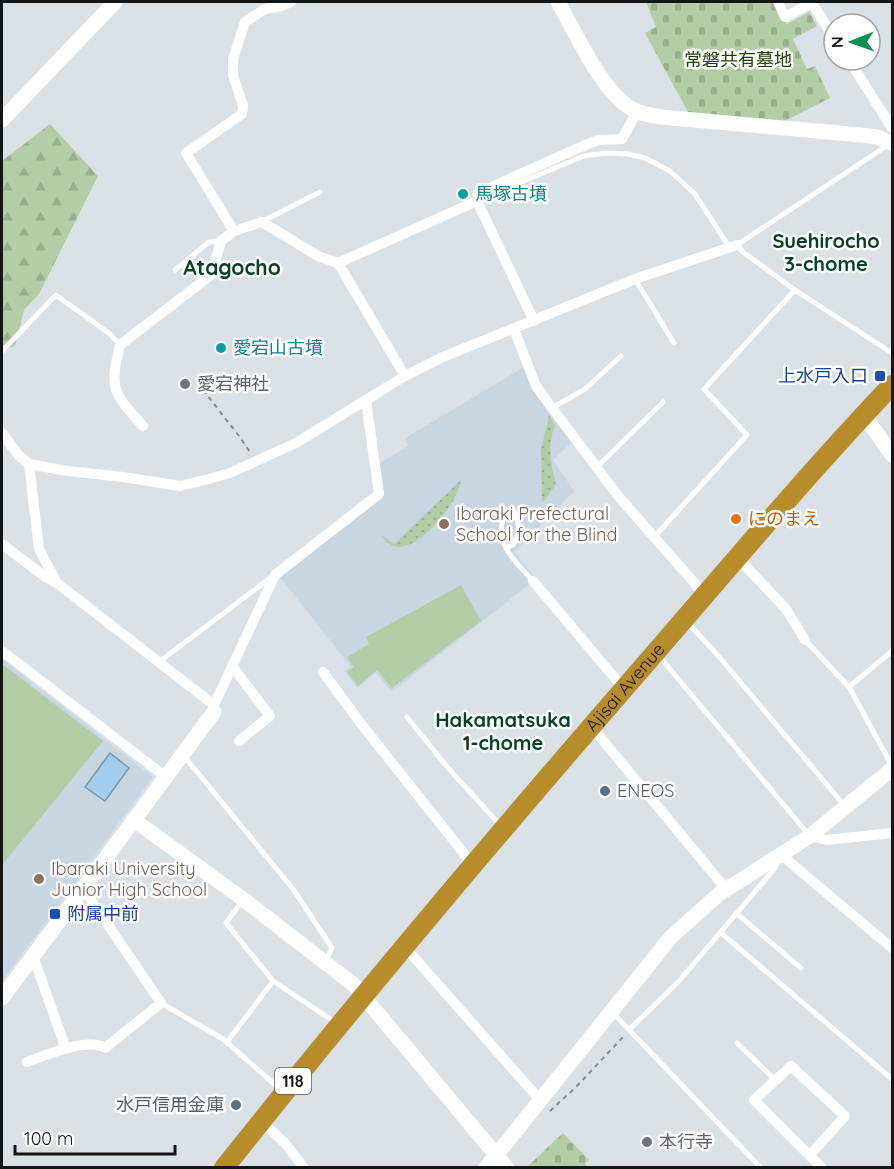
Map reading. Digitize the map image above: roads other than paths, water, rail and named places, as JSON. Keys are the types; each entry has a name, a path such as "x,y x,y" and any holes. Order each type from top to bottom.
{"highway":[{"name":"Ajisai Avenue","path":"363,996 737,557 892,385"},
{"name":"118","path":"224,1167 363,996"}],"street":[{"path":"2,120 115,2"},
{"path":"234,231 186,153 242,114 243,106 233,75 233,59 245,22 265,9 291,2"},
{"path":"558,2 612,92 637,112 661,117 892,139"},
{"path":"778,2 785,17 812,3 822,19"},
{"path":"856,72 892,139"},
{"path":"534,321 477,201 478,193 564,153 598,140 622,139 637,112"},
{"path":"339,263 477,201"},
{"path":"143,426 118,398 114,388 120,345 211,275 222,241 234,231 262,222 318,256 339,263 405,376"},
{"path":"2,433 19,456 29,464 180,486 230,473 256,462 296,442 405,376 443,357 635,279 733,246"},
{"path":"514,329 536,386 619,497 705,595"},
{"path":"2,998 183,754 214,708 275,575 379,494 366,401"},
{"path":"864,415 892,455"},
{"path":"29,464 39,549 57,583"},
{"path":"2,544 44,576 57,583 214,708"},
{"path":"737,557 786,609 805,640"},
{"path":"533,581 624,689"},
{"path":"2,651 166,777"},
{"path":"232,666 270,716 239,741"},
{"path":"323,672 473,865"},
{"path":"591,726 726,889"},
{"path":"486,1167 545,1105 611,1010 671,937 726,889 810,836 892,768"},
{"path":"134,820 243,899 354,985 507,1167"},
{"path":"810,836 825,840 892,832"},
{"path":"780,854 892,948"},
{"path":"27,1062 66,1049 98,1043 105,1048 161,1003 84,888"},
{"path":"405,947 545,1105"},
{"path":"33,956 66,1049"},
{"path":"810,1155 845,1116 790,1066 754,1100 822,1167"},
{"path":"261,1121 285,1143 304,1167"}],"lane":[{"path":"733,246 892,139"},
{"path":"477,201 584,156 607,153 645,158 670,171 696,194 733,246 795,290 892,353"},
{"path":"262,222 320,192"},
{"path":"175,270 208,242 222,241"},
{"path":"635,279 674,343"},
{"path":"654,537 747,435 704,389 795,290"},
{"path":"2,351 56,295 110,334 120,345"},
{"path":"552,408 585,389 621,356"},
{"path":"597,467 663,402"},
{"path":"506,548 513,545 519,533 516,516 514,510 511,509 503,516 500,529 501,538 507,552 533,581"},
{"path":"159,662 275,575"},
{"path":"684,619 714,651 845,807"},
{"path":"805,640 849,687 892,768"},
{"path":"849,687 892,651"},
{"path":"655,652 810,836"},
{"path":"407,717 448,768 504,829"},
{"path":"183,754 293,889 332,948 325,962"},
{"path":"630,1029 680,980 775,868 780,854"},
{"path":"243,899 226,923 273,981 339,1025"},
{"path":"736,913 801,968"},
{"path":"720,932 892,1079"},
{"path":"227,1042 273,981"},
{"path":"161,1003 227,1042 284,1093"},
{"path":"611,1010 761,1167"},
{"path":"737,1043 775,1080"}],"water":[{"path":"110,753 129,768 105,801 85,787"}],"place":[{"name":"馬塚古墳","path":"463,194"},
{"name":"愛宕山古墳","path":"221,348"},
{"name":"上水戸入口","path":"880,376"},
{"name":"愛宕神社","path":"185,384"},
{"name":"にのまえ","path":"736,519"},
{"name":"Ibaraki Prefectural School for the Blind","path":"444,524"},
{"name":"ENEOS","path":"605,791"},
{"name":"Ibaraki University Junior High School","path":"39,879"},
{"name":"附属中前","path":"55,914"},
{"name":"水戸信用金庫","path":"236,1105"},
{"name":"本行寺","path":"647,1142"}],"district":[{"name":"Suehirocho 3-chome","path":"826,252"},
{"name":"Atagocho","path":"232,268"},
{"name":"Hakamatsuka 1-chome","path":"503,732"}],"park label":[{"name":"常磐共有墓地","path":"738,60"}]}
